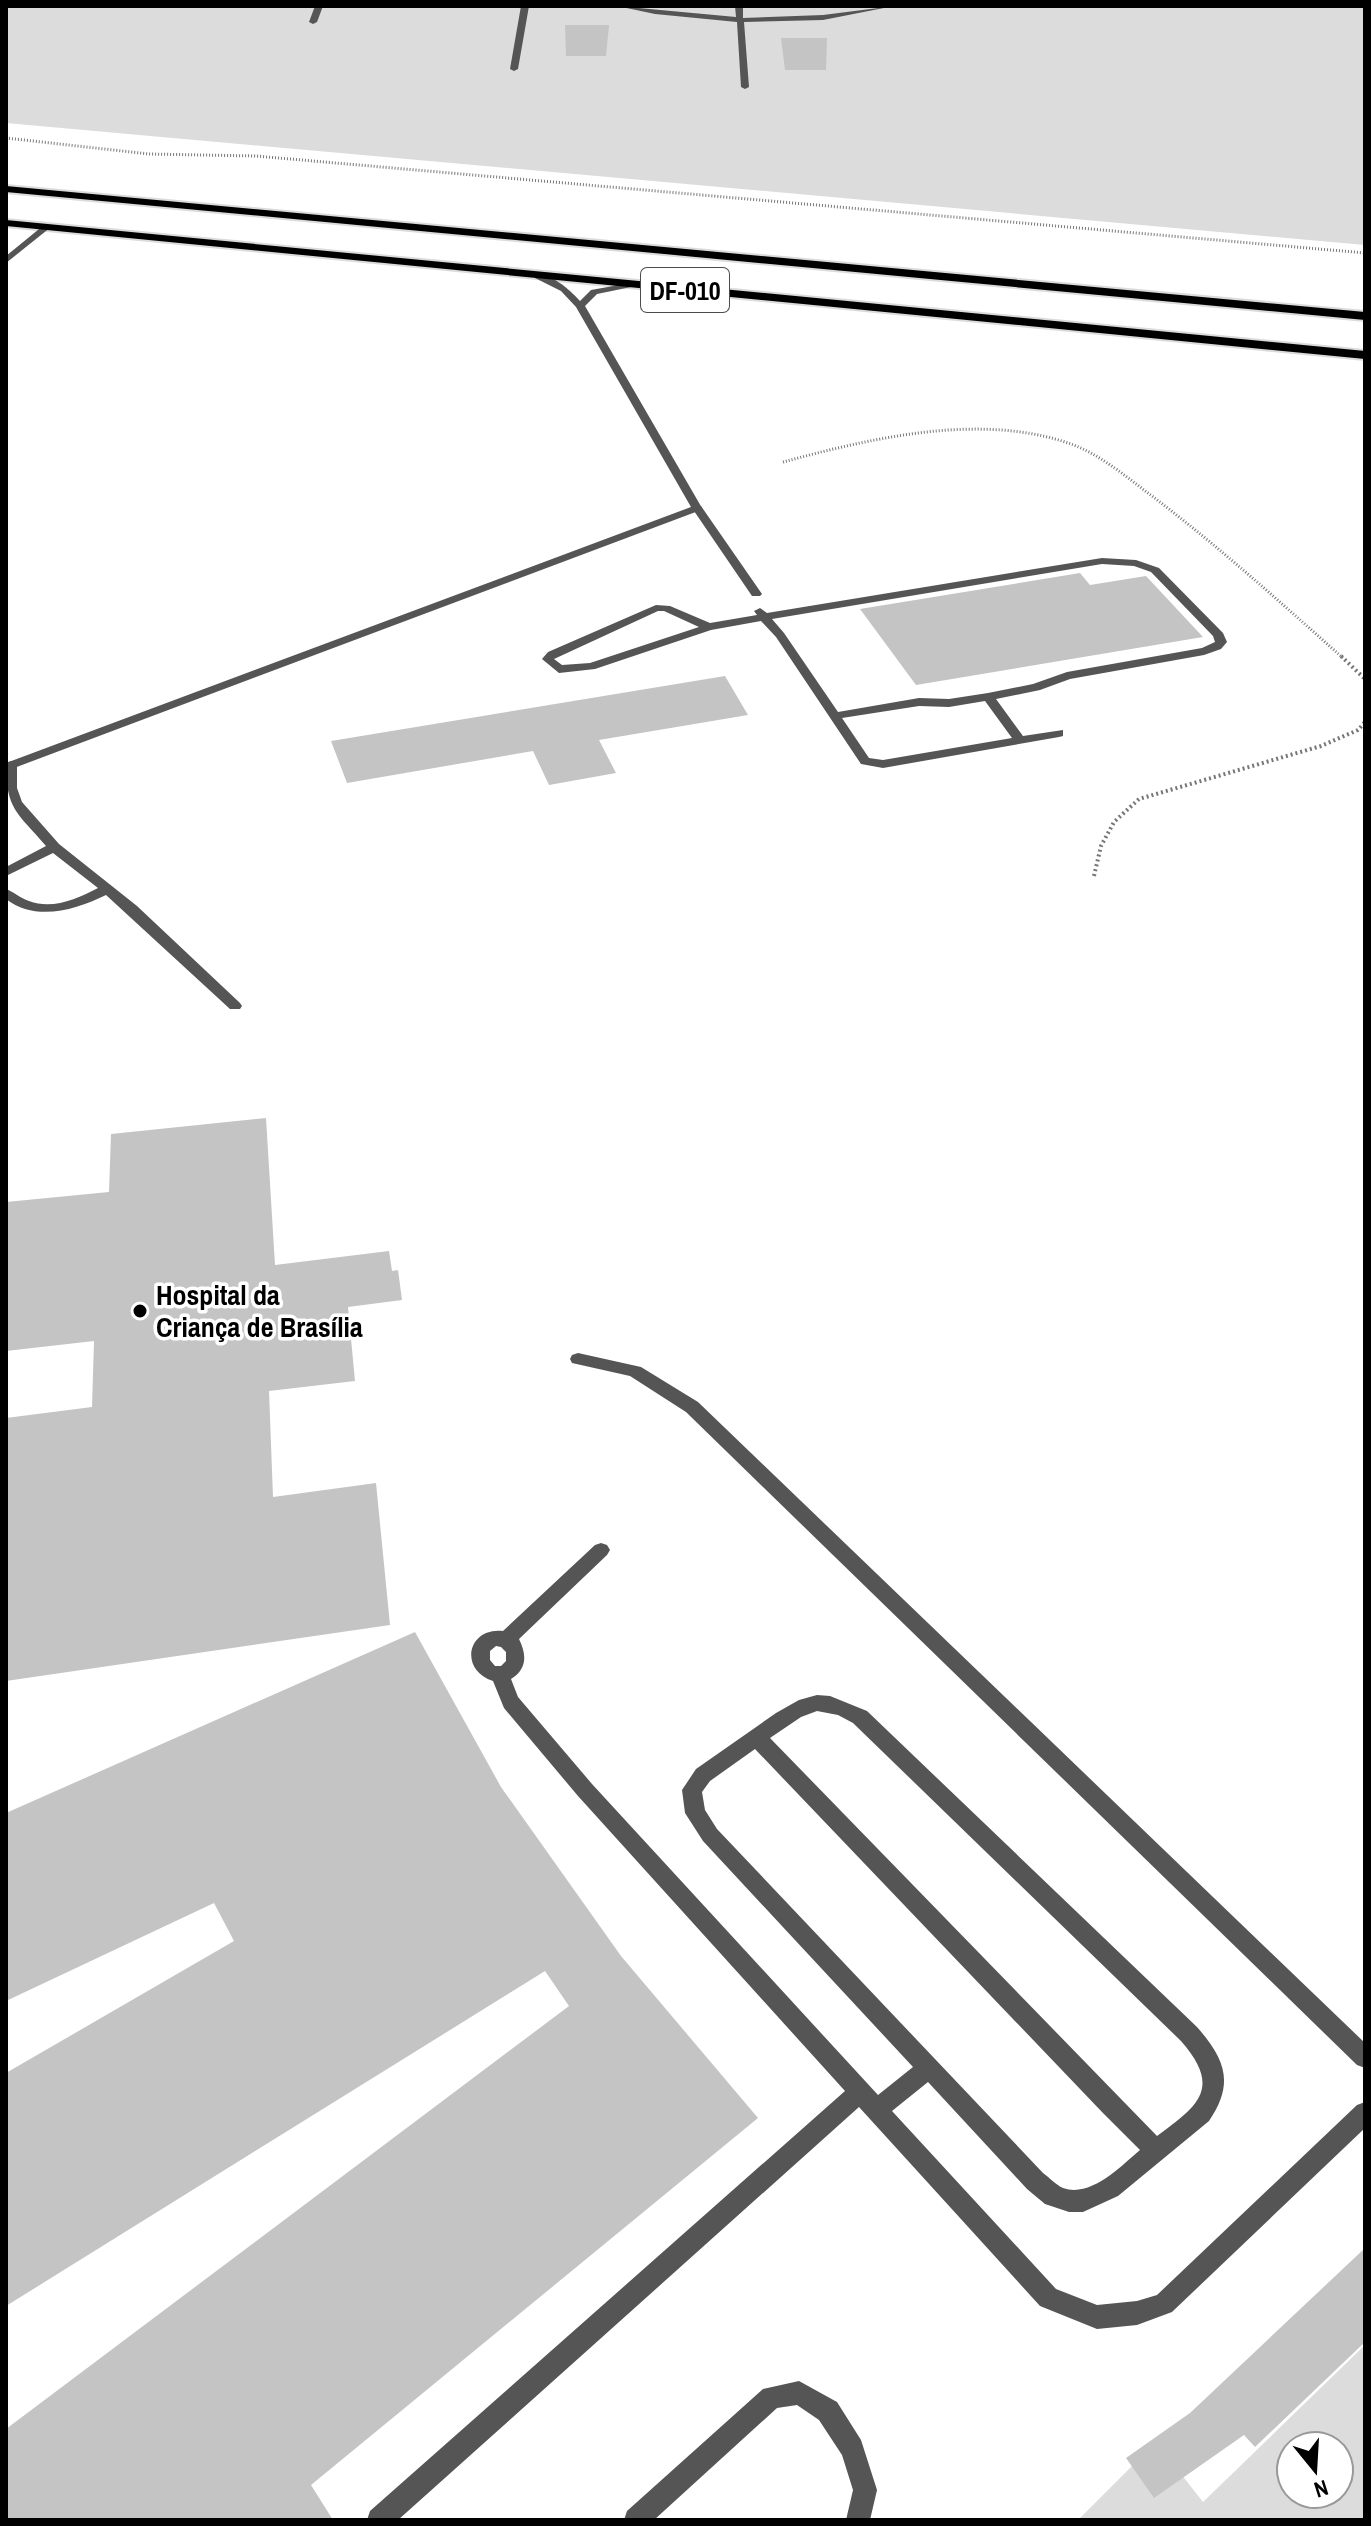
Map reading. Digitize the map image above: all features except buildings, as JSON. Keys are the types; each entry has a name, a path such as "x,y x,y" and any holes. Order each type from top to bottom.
{"main road":[{"name":"DF-010","path":"6,189 1365,319"},
{"path":"6,198 47,193"},
{"name":"DF-010","path":"6,223 1339,353 1365,353"}],"street":[{"path":"313,22 319,6"},
{"path":"514,69 525,6"},
{"path":"621,6 740,21 830,18 890,6"},
{"path":"739,6 745,87"},
{"path":"6,260 47,227"},
{"path":"538,276 564,289 580,306 697,508 756,594"},
{"path":"580,306 594,292 633,284"},
{"path":"235,1006 107,889 54,847 16,803 8,766 697,508"},
{"path":"709,627 675,612 656,608 552,654 548,659 559,669 573,669 762,614 1102,561 1122,561 1155,570 1219,635 1221,642 1217,647 1204,651 1067,676 1036,687 988,697 949,703 919,702 833,716"},
{"path":"762,614 780,635 856,751 871,763 883,764 1059,733"},
{"path":"988,697 1020,740"},
{"path":"6,872 54,847"},
{"path":"6,893 17,903 41,909 65,907 107,889"},
{"path":"578,1359 635,1371 692,1407 1365,2058"},
{"path":"601,1550 506,1640 486,1643 479,1650 477,1658 481,1666 499,1673 511,1702 585,1790 1048,2298 1097,2317 1137,2313 1164,2304 1365,2113"},
{"path":"499,1673 516,1663 518,1654 506,1640"},
{"path":"819,1701 842,1705 860,1717 1189,2034 1211,2061 1214,2086 1205,2109 1192,2125 1103,2193 1079,2201 1056,2198 1035,2181 710,1835 695,1813 692,1790 703,1775 756,1737 798,1710 819,1701"},
{"path":"756,1737 1156,2150"},
{"path":"876,2110 930,2067"},
{"path":"379,2520 860,2092"},
{"path":"636,2520 771,2397 799,2393 828,2411 852,2449 865,2490 858,2520"}],"path":[{"path":"6,138 149,154 256,156 1365,253"},
{"path":"783,462 832,447 892,436 962,432 1030,434 1071,444 1110,465 1231,556 1365,679"},
{"path":"1094,876 1101,846 1114,822 1139,799 1321,746 1358,730 1365,722"}],"shaded area":[{"path":"6,6 1365,6 1365,245 6,123"},
{"path":"1365,2345 1365,2520 1078,2520 1156,2442 1203,2502 1275,2432 1275,2510 1355,2510 1355,2430 1277,2430"}],"place":[{"name":"Hospital da Criança de Brasília","path":"140,1311"}]}
